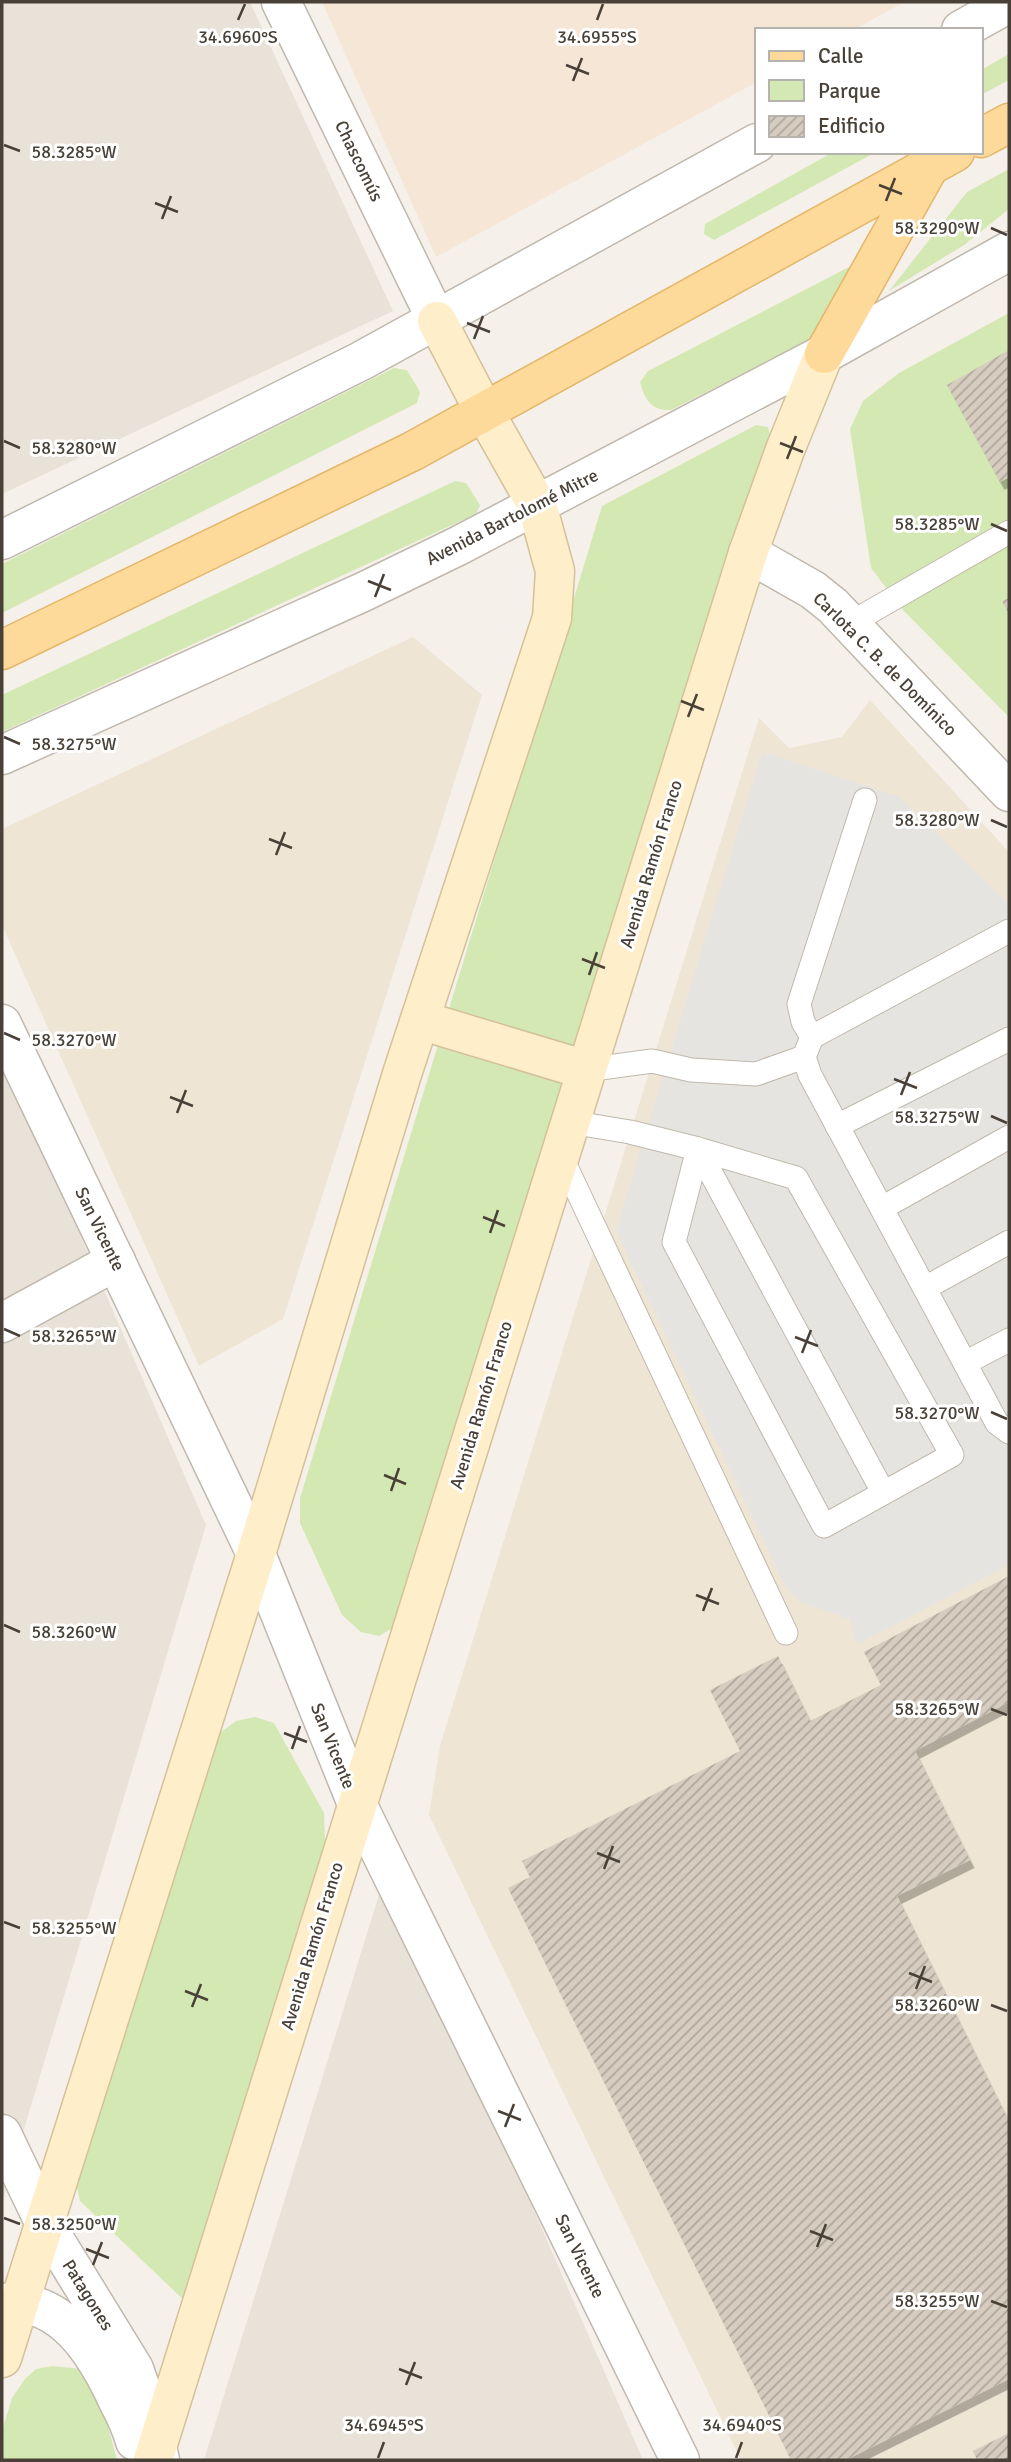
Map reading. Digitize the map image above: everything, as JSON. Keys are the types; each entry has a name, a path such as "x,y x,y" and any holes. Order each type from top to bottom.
{"main road":[{"path":"983,137 1009,123"},
{"path":"824,354 942,159"},
{"path":"2,650 413,452 942,159"},
{"path":"2,2358 11,2302 45,2224 256,1554 420,1020 552,618 555,570 537,505 437,321"},
{"name":"Avenida Ramón Franco","path":"152,2457 748,553 785,450 824,354"},
{"path":"420,1020 586,1070"}],"street":[{"name":"Chascomús","path":"281,2 437,321"},
{"path":"965,28 1009,3"},
{"path":"2,540 437,321 755,144"},
{"name":"Avenida Bartolomé Mitre","path":"2,755 363,592 537,505 824,354 1009,250"},
{"name":"Carlota C. B. de Domínico","path":"748,553 813,590 833,606 1009,792"},
{"name":"San Vicente","path":"2,1024 256,1554 357,1804 680,2460"},
{"path":"2,1322 116,1261"},
{"name":"Patagones","path":"2,2134 45,2224 134,2370 147,2406 152,2457"},
{"path":"11,2302 39,2308 66,2323 83,2340 102,2367 132,2431 152,2457"}],"lane":[{"path":"849,624 1009,532"},
{"path":"865,800 799,1004 808,1047 810,1075 997,1423 1009,1432"},
{"path":"586,1070 652,1061 691,1070 756,1074 1009,931"},
{"path":"837,1126 1009,1039"},
{"path":"698,1149 674,1242 824,1526 952,1455 796,1178 698,1149 630,1132 564,1137 786,1633"},
{"path":"882,1208 1009,1137"},
{"path":"698,1149 884,1492"},
{"path":"925,1288 1009,1242"},
{"path":"965,1363 1009,1340"}],"shaded area":[{"path":"2,2 250,2 393,311 2,494"},
{"path":"322,2 904,2 857,28 755,28 755,83 436,257"},
{"path":"413,637 482,695 283,1319 199,1366 2,925 2,829"},
{"path":"870,700 1009,852 1009,2460 741,2460 429,1815 440,1746 759,718 789,748 842,737"},
{"path":"762,752 898,796 1009,904 1009,1565 857,1644 849,1619 802,1603 787,1590 616,1231"},
{"path":"2,1055 206,1525 2,2202"},
{"path":"386,1872 643,2460 204,2460"}],"green space":[{"path":"1009,54 1009,80 983,94 983,69"},
{"path":"829,154 872,154 714,240 704,234 705,224"},
{"path":"1009,169 1009,209 964,245 889,291 967,192"},
{"path":"851,266 813,338 671,410 658,409 647,399 640,382 648,371"},
{"path":"1009,313 1009,717 903,610 871,568 850,429 863,401 899,373"},
{"path":"394,368 407,370 420,392 417,403 2,613 2,564"},
{"path":"756,425 768,427 770,436 408,1611 396,1626 379,1636 361,1632 342,1615 300,1523 300,1498 602,506"},
{"path":"455,481 466,483 480,505 476,514 2,732 2,695"},
{"path":"255,1717 274,1723 324,1813 325,1843 188,2304 80,2201 76,2183 217,1735 236,1721"},
{"path":"53,2366 81,2369 97,2386 117,2460 2,2460 2,2431 12,2398 36,2369"}],"building":[{"path":"1009,350 1009,477 1000,482 947,385"},
{"path":"1009,598 1009,614 1002,601"},
{"path":"1009,1576 1009,1702 915,1751 970,1860 897,1896 1009,2122 1009,2379 846,2460 791,2460 508,1888 530,1877 522,1861 740,1751 710,1690 778,1656 810,1721 881,1685 864,1652"},
{"path":"1009,2433 1009,2460 977,2460 973,2451"}]}
